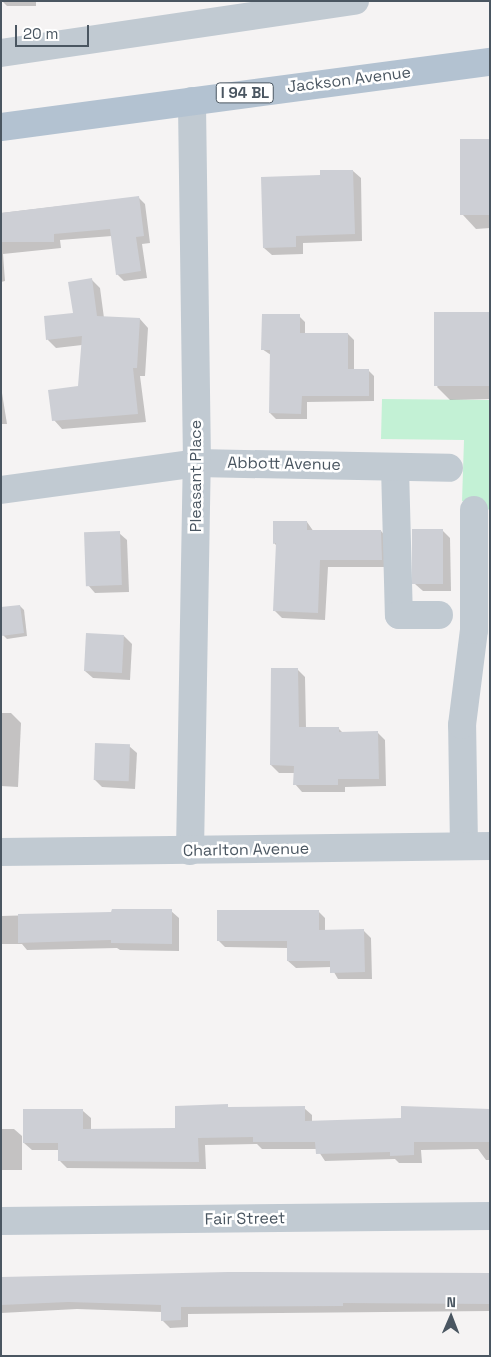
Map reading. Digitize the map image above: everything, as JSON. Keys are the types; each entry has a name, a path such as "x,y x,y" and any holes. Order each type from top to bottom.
{"main road":[{"name":"Jackson Avenue","path":"1,127 490,62"}],"street":[{"path":"1,53 214,10 355,1"},
{"name":"Pleasant Place","path":"190,851 197,463 192,101"},
{"name":"Abbott Avenue","path":"1,490 197,463 236,462 449,468"},
{"path":"395,467 399,616 439,615"},
{"path":"474,510 474,630 462,725 477,846"},
{"name":"Charlton Avenue","path":"1,852 477,846"},
{"name":"Fair Street","path":"1,1221 490,1216"}],"green space":[{"path":"382,399 490,400 490,510 462,501 464,440 381,439"}],"building":[{"path":"460,139 490,139 490,215 460,215"},
{"path":"320,170 353,170 355,234 296,236 296,247 263,248 261,177 320,175"},
{"path":"139,196 144,236 136,237 141,271 116,275 110,229 54,234 54,242 1,242 1,213"},
{"path":"92,278 97,316 140,318 137,368 133,368 138,414 52,421 48,390 78,386 82,336 46,340 44,316 73,313 68,282"},
{"path":"434,312 490,312 490,386 434,386"},
{"path":"262,314 300,314 300,333 348,333 348,369 369,369 369,396 302,396 301,414 269,413 270,350 261,350"},
{"path":"273,521 307,521 307,530 381,530 382,560 320,560 318,613 273,611 276,543 273,544"},
{"path":"412,529 443,529 443,584 412,584"},
{"path":"120,531 122,585 86,586 84,532"},
{"path":"20,605 24,633 1,636 1,607"},
{"path":"86,633 124,635 122,673 84,671"},
{"path":"271,668 298,668 299,727 339,727 339,732 378,731 379,779 338,779 338,785 293,785 294,766 270,765"},
{"path":"95,743 130,744 129,781 94,780"},
{"path":"112,909 172,909 172,944 111,943 111,940 18,943 18,914 111,912"},
{"path":"217,910 319,910 319,930 364,929 365,972 330,973 330,961 287,961 287,941 217,941"},
{"path":"228,1104 228,1107 305,1106 305,1121 401,1118 401,1106 490,1109 490,1142 414,1142 414,1155 390,1156 390,1152 316,1154 315,1142 253,1142 253,1137 198,1138 199,1162 58,1161 58,1143 23,1143 23,1109 83,1109 83,1129 175,1128 175,1106"},
{"path":"228,1272 490,1273 490,1304 343,1303 343,1306 181,1307 181,1320 161,1321 161,1305 68,1302 1,1305 1,1277"}]}
